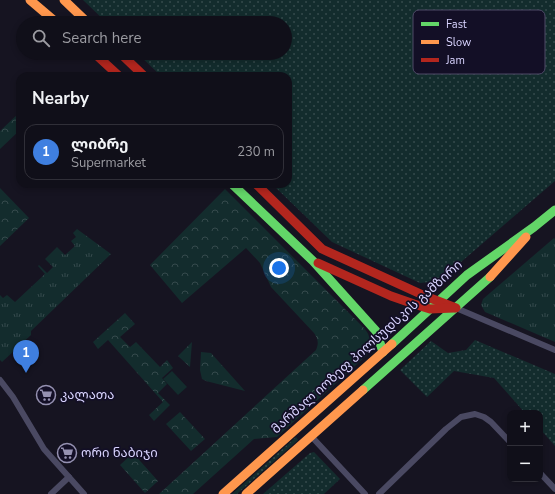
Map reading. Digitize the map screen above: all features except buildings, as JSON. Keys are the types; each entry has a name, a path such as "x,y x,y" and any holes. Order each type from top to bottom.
{"main road":[{"path":"30,0 49,16"},
{"path":"64,0 81,16"},
{"path":"102,60 115,72"},
{"path":"127,60 140,72"},
{"path":"236,188 313,261 376,331 383,352"},
{"path":"260,188 322,249 425,296 456,308"},
{"name":"მარშალ იოზეფ პილსუდსკის გამზირი","path":"223,494 302,425 467,275 555,210"},
{"name":"მარშალ იოზეფ პილსუდსკის გამზირი","path":"246,494 497,270 534,227"},
{"path":"305,253 313,251 316,243"},
{"path":"313,261 391,296 430,309 456,308"},
{"path":"302,425 311,436"}],"street":[{"path":"456,308 555,350"},
{"path":"0,380 13,397 44,449 84,494"},
{"path":"379,494 446,429 461,417 475,414 484,417 507,439"},
{"path":"311,436 365,494"},
{"path":"543,476 555,489"},
{"path":"51,494 69,477"}],"green space":[{"path":"83,0 555,0 555,181 439,281 420,283 332,242 276,188 292,188 292,72 157,72 144,60 292,60 292,16 100,16"},
{"path":"16,116 16,134 0,149 0,131"},
{"path":"0,188 29,218 0,246"},
{"path":"225,189 364,328 370,338 369,347 367,355 277,437 254,439 193,494 159,494 316,350 318,345 314,333 271,287 260,263 246,248 182,303 150,265"},
{"path":"77,229 111,254 31,331 31,335 2,362 0,360 0,295 3,298 7,295 15,302 45,274 38,266 39,265 47,273 53,267 45,259 57,247 65,255 75,246 71,241 76,237 73,233"},
{"path":"554,238 555,342 485,312 481,305 483,299"},
{"path":"125,313 135,324 120,337 130,347 136,342 160,367 167,360 173,368 162,378 167,384 158,393 170,405 154,421 149,415 163,402 108,340 98,349 93,342"},
{"path":"475,340 555,374 555,446 543,432 543,410 522,410 494,378 454,371 427,397 400,370 431,341 448,353 466,350"},
{"path":"192,342 190,367 178,356"},
{"path":"201,352 211,353 245,391 202,379 200,370"},
{"path":"172,371 187,387 178,395 163,379"},
{"path":"180,412 205,439 191,451 166,424"},
{"path":"296,437 298,440 237,494 232,494"},
{"path":"314,452 340,479 324,494 263,494 310,453"},
{"path":"133,453 158,481 145,493 120,465"}],"traffic: fast":[{"path":"236,188 313,261 376,331 383,352"},
{"path":"392,344 467,275 555,210"},
{"path":"363,390 490,277"}],"traffic: slow":[{"path":"30,0 49,16"},
{"path":"64,0 81,16"},
{"path":"490,277 526,237"},
{"path":"223,494 392,344"},
{"path":"246,494 363,390"}],"traffic: jam":[{"path":"102,60 115,72"},
{"path":"127,60 140,72"},
{"path":"260,188 322,249 425,296 456,308"},
{"path":"318,263 391,296 414,304 430,309 454,308"}],"place":[{"name":"ლიბრე","path":"26,373"},
{"name":"კალათა","path":"46,395"},
{"name":"ორი ნაბიჯი","path":"67,453"}]}
